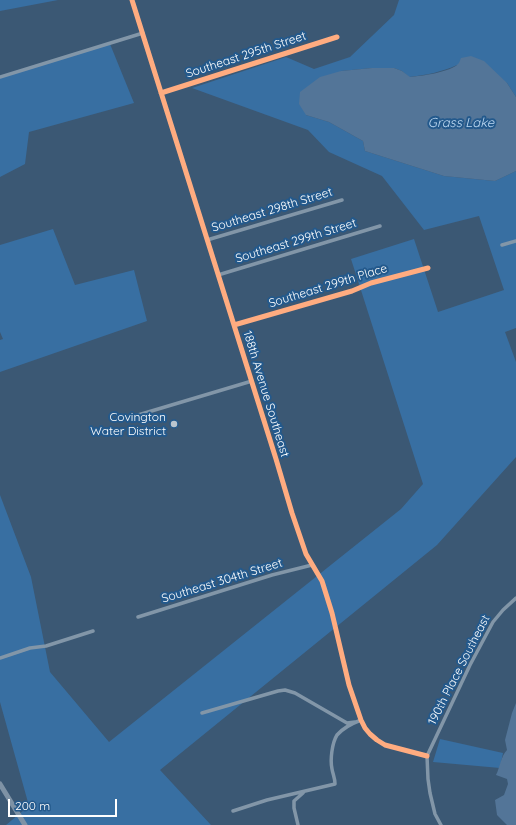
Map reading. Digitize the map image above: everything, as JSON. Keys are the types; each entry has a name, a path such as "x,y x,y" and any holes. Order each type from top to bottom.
{"street":[{"name":"188th Avenue Southeast","path":"132,0 292,513 306,554 322,581 332,613 349,685 360,721 365,728 384,745 427,756"},
{"path":"0,77 143,33"},
{"name":"Southeast 295th Street","path":"161,93 337,37"},
{"name":"Southeast 298th Street","path":"208,240 342,200"},
{"name":"Southeast 299th Street","path":"218,275 380,226"},
{"path":"502,245 516,241"},
{"name":"Southeast 299th Place","path":"234,325 352,291 371,283 428,268"},
{"path":"128,418 252,381"},
{"name":"Southeast 304th Street","path":"138,617 272,575 312,565"},
{"name":"190th Place Southeast","path":"427,756 470,665 493,622 516,598"},
{"path":"0,658 30,648 46,646 93,631"},
{"path":"202,713 285,690 295,693 347,723 360,721"},
{"path":"233,810 267,800 335,784 332,769 332,752 336,736 344,729 360,721"},
{"path":"427,756 430,792 435,814 441,825"},
{"path":"0,784 25,825"},
{"path":"298,825 294,808 294,800 303,792"}],"shaded area":[{"path":"0,0 58,0 0,11"},
{"path":"399,0 516,0 516,97 507,83 457,65 434,73 409,77 402,71 394,68 372,68 341,71 306,115 329,122 363,141 365,151 444,176 495,181 516,171 516,328 505,332 516,362 516,457 437,545 160,770 211,825 6,825 29,806 0,702 0,495 31,577 50,672 109,742 401,509 423,484 351,259 414,239 438,312 504,290 479,216 424,230 382,176 329,152 308,130 192,88 286,57 314,69 350,57 394,15"},
{"path":"110,44 134,103 29,132 25,164 0,177 0,78"},
{"path":"53,229 75,285 134,270 147,321 0,372 0,340 3,339 0,332 0,245"},
{"path":"440,739 503,753 500,768 433,762"}],"water":[{"name":"Grass Lake","path":"471,56 484,61 507,83 516,97 516,171 495,181 444,176 365,151 363,141 329,122 306,115 299,104 300,92 320,77 341,71 372,68 394,68 402,71 410,77 436,73 449,69 458,64 461,58"},
{"path":"516,703 516,825 507,825 497,815 495,800 504,795 508,784 507,779 496,775 503,755 507,750 505,740"}],"cycle path":[{"path":"132,0 292,513 306,554 322,581 332,613 349,685 361,720 370,734 385,745 427,756"},
{"path":"161,93 337,37"},
{"path":"234,325 352,291 371,283 428,268"}],"place":[{"name":"Covington Water District","path":"174,424"}]}
